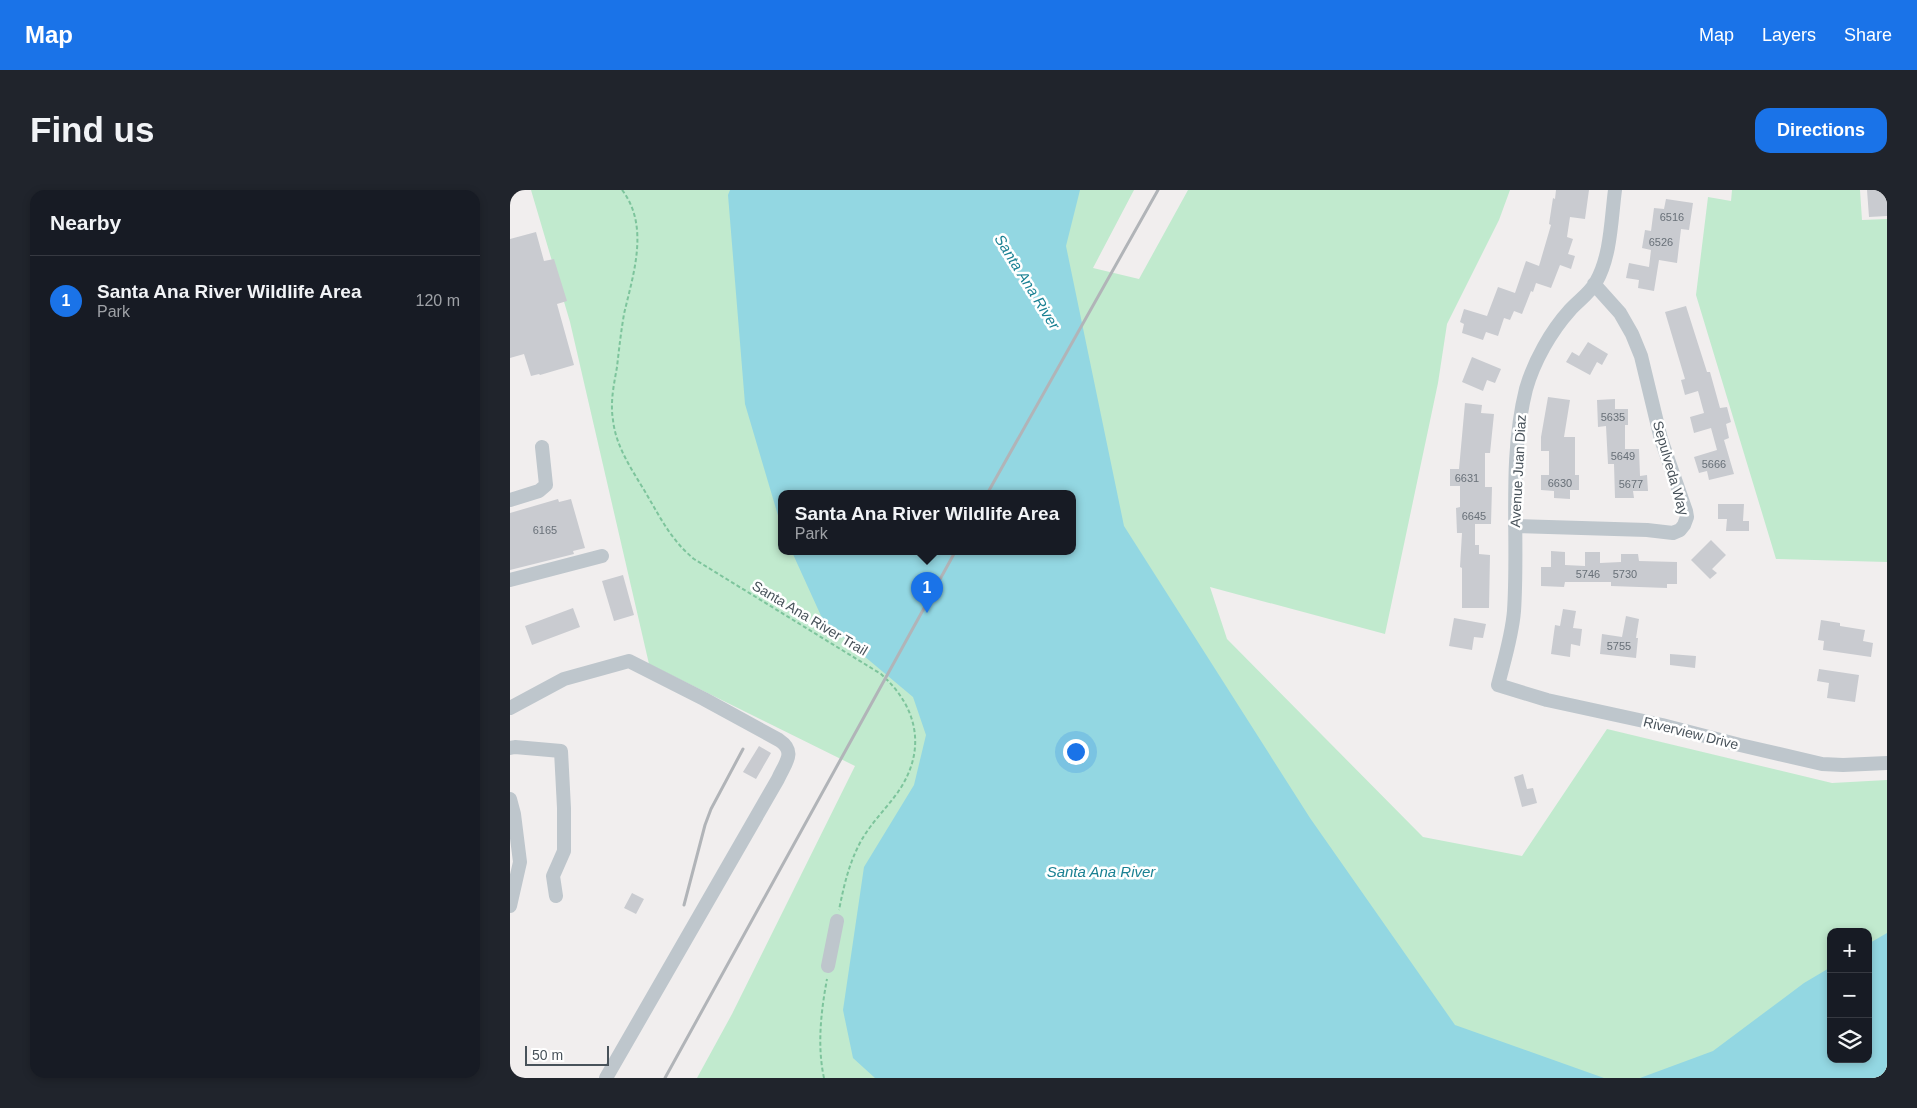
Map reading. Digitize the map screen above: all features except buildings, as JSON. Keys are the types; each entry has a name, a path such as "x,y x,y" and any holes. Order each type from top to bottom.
{"street":[{"name":"Avenue Juan Diaz","path":"1498,685 1514,613 1518,424 1527,386 1541,352 1555,329 1594,284 1601,271 1615,190"},
{"name":"Sepulveda Way","path":"1515,526 1647,530 1669,533 1680,530 1686,522 1686,511 1661,439 1641,356 1632,334 1620,313 1594,284"},
{"path":"510,500 539,491 546,485 547,478 542,448"},
{"path":"510,580 602,556"},
{"path":"510,708 564,679 628,661 704,698 786,744 790,750 773,787 606,1078"},
{"name":"Riverview Drive","path":"1498,685 1547,700 1662,725 1814,762 1843,765 1887,763"},
{"path":"510,748 561,751 564,851 553,876 556,896"},
{"path":"510,799 514,838 520,862 510,906"},
{"path":"828,966 837,921"}],"path":[{"name":"Santa Ana River Trail","path":"622,190 633,212 638,239 636,260 623,322 612,402 615,433 625,457 666,529 684,551 881,674 900,694 913,723 916,736 915,751 910,768 898,792 870,827 855,853 844,880 837,921"},
{"path":"824,1078 820,1041 828,966"}],"green space":[{"path":"531,190 1134,190 1093,268 1139,279 1188,190 1510,190 1499,220 1447,324 1438,383 1385,634 1210,587 1227,639 1423,837 1522,856 1607,729 1832,783 1887,780 1887,1078 697,1078 732,1014 855,766 649,664 570,322"},
{"path":"1732,190 1860,190 1862,220 1887,219 1887,562 1776,559 1696,295 1708,197 1731,201"}],"water":[{"name":"Santa Ana River","path":"730,190 1080,190 1066,246 1124,526 1310,818 1455,1025 1604,1078 875,1078 853,1058 843,1010 864,867 914,785 926,735 913,697 822,618 793,555 1076,555 1076,490 778,490 778,515 745,404 728,195"},
{"path":"1887,933 1887,1078 1640,1078 1713,1051 1804,983 1827,969 1827,1063 1872,1063 1872,942"}],"railway":[{"path":"989,490 1158,190"},
{"path":"665,1078 953,555"},
{"path":"684,905 711,809 743,749"}],"place":[{"name":"Santa Ana River Wildlife Area","path":"927,613"}]}
